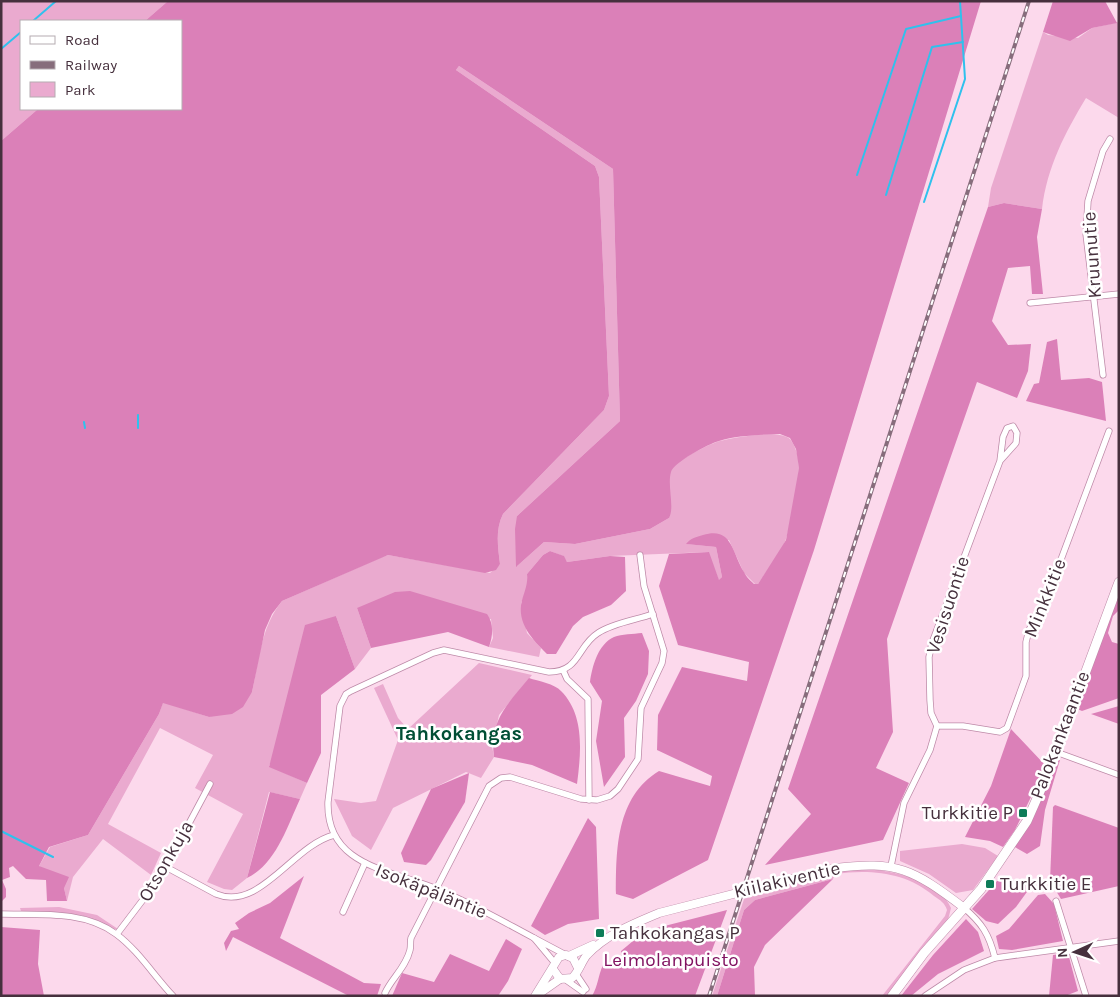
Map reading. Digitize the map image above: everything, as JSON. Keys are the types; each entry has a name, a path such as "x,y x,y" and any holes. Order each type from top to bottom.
{"main road":[{"name":"Palokankaantie","path":"892,996 924,953 962,907 986,882 1027,821 1056,752 1119,582"}],"street":[{"name":"Kruunutie","path":"1103,375 1086,234 1088,201 1100,160 1110,139"},
{"path":"1030,302 1119,294"},
{"name":"Vesisuontie","path":"937,726 931,713 930,700 929,657 932,643 1000,461 1003,437 1007,428 1013,426 1017,432 1016,443 1000,461"},
{"name":"Minkkitie","path":"937,726 963,726 1000,732 1006,728 1026,676 1026,642 1029,630 1047,597 1108,431"},
{"path":"385,993 405,960 411,938 486,788 496,780 510,777 589,800 604,798 618,789 640,755 641,708 664,657 664,646 644,586 640,555"},
{"path":"166,867 216,894 224,897 239,898 254,892 315,842 334,835 327,815 328,802 340,706 346,694 433,653 444,650 549,672 564,670 572,665 596,634 653,614"},
{"path":"564,670 567,679 588,699 589,800"},
{"path":"891,866 904,803 930,750 937,726"},
{"path":"1056,752 1119,775"},
{"name":"Otsonkuja","path":"117,934 154,888 210,784"},
{"name":"Isokäpäläntie","path":"334,835 347,850 364,863 381,872 436,888 568,956"},
{"path":"343,912 364,863"},
{"name":"Kiilakiventie","path":"568,956 631,924 659,913 835,868 864,864 891,866 928,881 962,907"},
{"path":"1056,901 1086,996"},
{"path":"962,907 973,916 990,938 995,958"},
{"path":"1,914 81,918 106,927 117,934 173,996"},
{"name":"Kiilakiventie","path":"577,971 586,956 608,937"},
{"name":"Isokäpäläntie","path":"534,938 554,965"},
{"path":"925,996 964,970 995,958 1119,941"},
{"path":"535,996 554,965 559,957 568,956 575,960 585,991 555,975 554,965"},
{"path":"535,996 577,971"}],"green space":[{"path":"1,1 168,1 146,20 20,20 20,110 37,110 1,141"},
{"path":"168,1 981,1 814,550 708,860 633,899 616,894 618,843 621,826 626,810 634,795 645,782 659,771 710,786 712,776 657,750 658,715 682,667 747,681 749,662 678,645 659,586 669,554 709,552 719,580 722,577 716,547 686,544 696,537 713,533 720,534 726,538 746,576 754,584 758,584 786,540 799,468 796,449 790,438 780,434 741,436 714,443 692,454 673,468 670,478 671,513 669,518 650,529 575,544 544,542 516,567 515,529 517,516 620,421 613,169 459,66 456,70 595,166 599,177 609,396 604,410 503,514 498,532 500,564 496,570 485,573 388,555 282,601 272,614 265,630 252,692 243,707 232,714 209,717 163,703 159,714 88,835 49,847 39,866 69,877 64,888 67,901 47,901 46,880 26,879 13,866 9,868 10,877 2,880 6,889 6,897 1,902 1,141 37,110 182,110 182,20 146,20"},
{"path":"1053,1 1105,1 1117,23 1092,28 1070,41 1043,32"},
{"path":"1119,22 1119,118 1086,98 1058,151 1048,179 1042,209 1004,203 988,207 991,188 1043,32 1048,35 1078,38 1092,28"},
{"path":"459,66 613,169 620,421 517,516 517,566 544,542 575,544 650,529 669,518 668,480 671,469 674,466 715,442 767,434 785,436 790,439 797,453 798,483 784,545 758,584 755,584 744,573 729,540 687,544 716,547 722,577 719,581 708,552 610,556 567,562 563,556 550,551 543,555 527,574 528,586 521,603 527,633 541,648 539,657 489,647 493,638 491,619 357,608 371,648 355,669 336,616 269,766 307,783 300,799 269,792 247,878 232,890 207,882 243,814 195,788 213,755 160,728 108,824 161,853 151,875 103,839 73,877 67,901 64,888 39,866 50,847 88,835 159,714 163,702 209,717 252,692 265,633 269,622 282,601 382,557 388,555 490,573 500,564 498,532 503,514 604,410 609,396 599,177 595,166 456,70"},
{"path":"1004,203 1042,209 1037,237 1043,294 1032,294 1030,266 1008,268 992,321 1008,345 1031,344 1028,371 1017,398 977,382 887,639 893,732 876,768 909,783 883,840 765,865 811,814 788,789 988,207"},
{"path":"1057,339 1061,380 1089,378 1102,382 1106,421 1026,401 1034,384 1039,383 1047,342"},
{"path":"550,551 564,556 567,562 610,556 625,557 626,591 611,605 583,617 573,626 556,654 547,654 536,643 527,630 521,616 527,574 543,555"},
{"path":"1119,587 1119,610 1113,616 1108,633 1112,642 1119,644 1119,698 1082,711 1075,708"},
{"path":"410,591 487,614 492,630 489,647 448,632 371,648 357,608 395,592"},
{"path":"336,616 355,669 321,695 321,753 307,783 269,767 305,625"},
{"path":"642,633 649,651 648,674 636,701 624,718 625,757 604,787 596,741 602,701 590,682 592,670 600,650 608,640 620,635"},
{"path":"479,663 532,675 499,715 492,746 494,757 481,778 466,772 393,808 371,850 352,836 334,799 361,803 376,801 398,740 374,688 383,684 398,718 408,729"},
{"path":"529,678 551,685 561,691 574,711 580,735 580,760 577,784 532,765 494,757 493,744 497,723 507,705"},
{"path":"1119,706 1119,724 1091,714"},
{"path":"1011,729 1046,766 1015,830 1003,847 990,841 965,837 991,786"},
{"path":"1056,760 1060,760 1045,810 1040,846 1027,854 1013,846"},
{"path":"469,773 465,802 431,860 426,865 404,862 401,853 431,789"},
{"path":"270,792 300,799 280,844 266,864 247,878"},
{"path":"1055,805 1119,828 1119,886 1061,899 1050,881 1053,807"},
{"path":"588,818 596,827 599,919 568,924 545,935 531,926"},
{"path":"962,844 985,848 998,856 973,890 956,893 929,874 900,861 900,851"},
{"path":"863,868 900,874 925,883 945,898 951,908 948,920 921,950 888,996 882,996 945,916 947,910 940,900 912,882 887,874 861,872 835,874 833,879 755,900 744,910 717,996 712,996 746,893 836,871"},
{"path":"304,876 280,938 364,983 381,984 377,996 349,996 233,937 226,951 224,943 231,931 239,929 235,923 249,913 270,903"},
{"path":"833,879 765,945 754,967 755,996 717,996 744,910 755,900"},
{"path":"1015,880 1032,885 1016,907 998,924 986,921 972,909 997,881"},
{"path":"1045,894 1054,904 1063,941 1012,950 999,949 996,936 1009,929 1038,895"},
{"path":"59,907 97,915 118,929 81,915 21,911 20,908"},
{"name":"Leimolanpuisto","path":"727,910 695,996 592,996 603,965 609,964 614,969 624,966 621,951 645,931"},
{"path":"966,919 978,932 984,951 938,974 911,996 901,996 933,955"},
{"path":"1,927 40,930 38,964 44,996 1,996"},
{"path":"506,939 522,949 508,981 498,996 392,996 402,973 434,982 450,954 489,971"},
{"path":"1060,954 1069,957 1078,991 1065,996 1049,996 1053,955"}],"waterway":[{"path":"34,20 56,1"},
{"path":"924,202 965,79 960,1"},
{"path":"857,175 906,29 961,16"},
{"path":"1,49 20,33"},
{"path":"886,195 932,47 963,42"},
{"path":"138,415 138,428"},
{"path":"84,422 85,428"},
{"path":"1,831 53,857"}],"railway":[{"path":"709,996 1029,1"}],"place":[{"name":"Turkkitie P","path":"1023,813"},
{"name":"Turkkitie E","path":"990,884"},
{"name":"Tahkokangas P","path":"600,933"}],"district":[{"name":"Tahkokangas","path":"459,733"}]}
